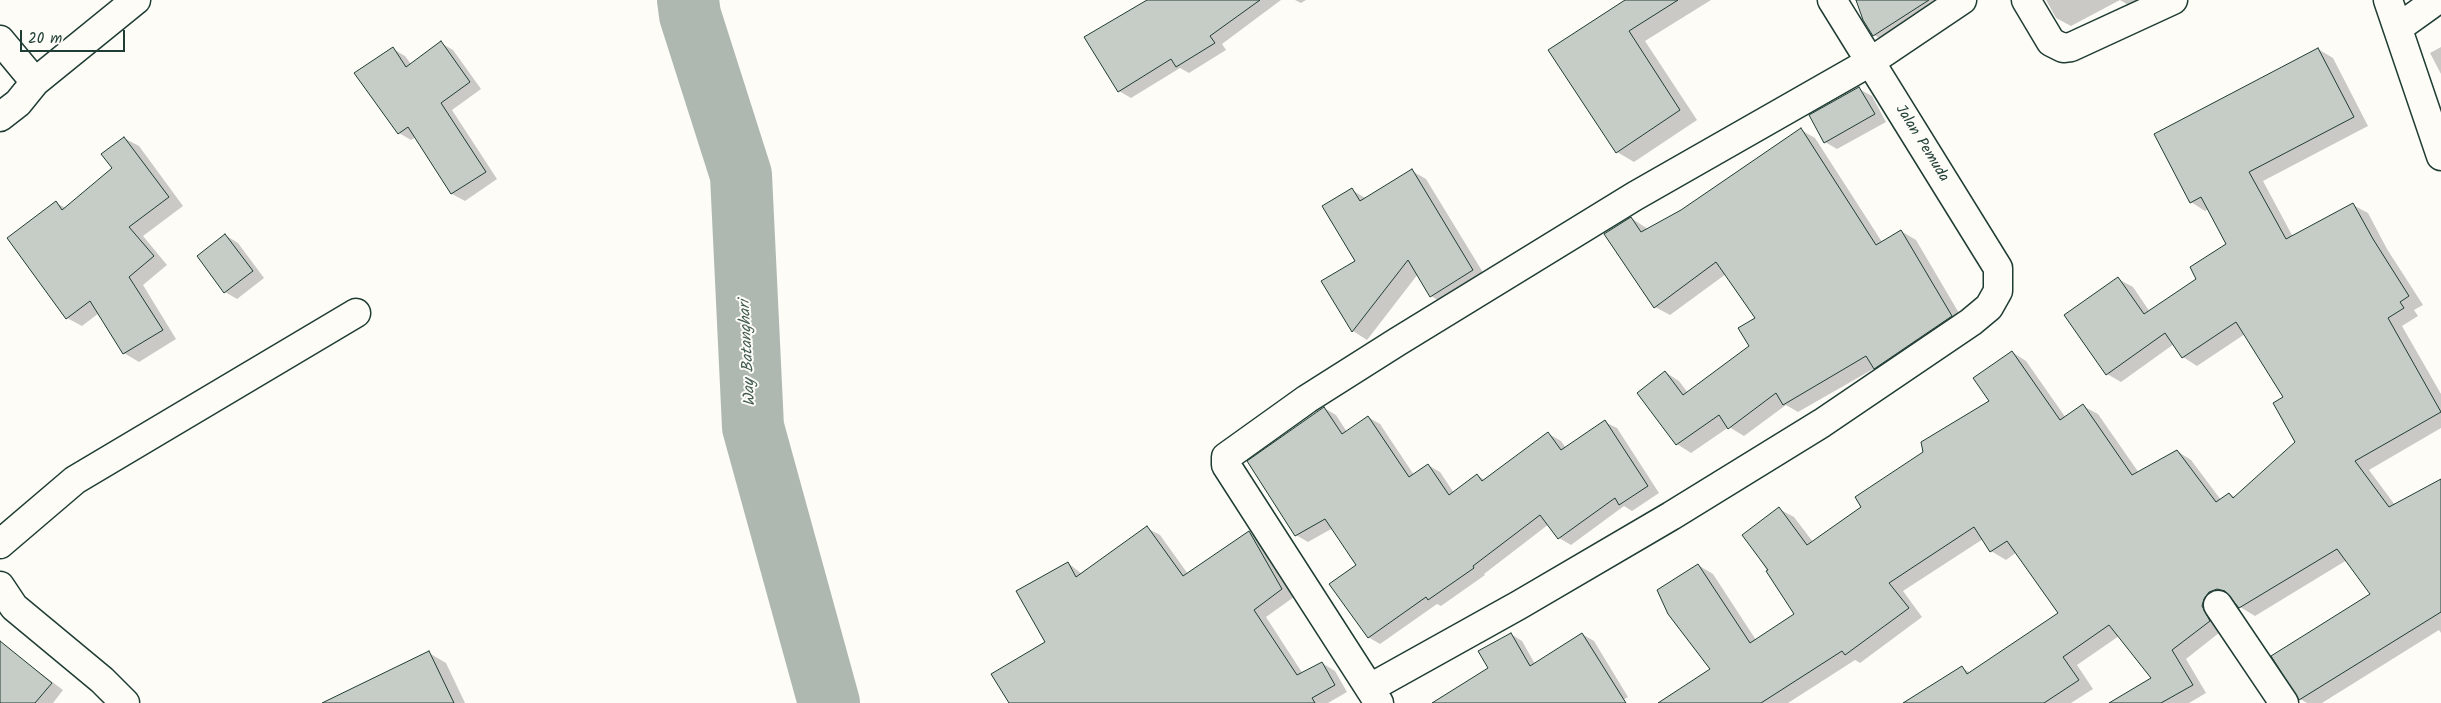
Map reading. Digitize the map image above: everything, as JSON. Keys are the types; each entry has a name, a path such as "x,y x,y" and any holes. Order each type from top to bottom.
{"street":[{"path":"0,117 18,102 35,82 136,0"},
{"name":"Jalan Pemuda","path":"1375,696 1528,600 1822,423 1971,322 1989,307 1998,291 1998,268 1832,0"},
{"path":"1375,696 1226,466 1226,457 1307,398 1618,206 1870,62 1962,0"},
{"path":"2026,0 2051,42 2063,48 2071,47 2172,0"},
{"path":"2388,0 2441,156"},
{"path":"2398,28 2437,0"},
{"path":"0,40 35,82"},
{"path":"0,544 75,480 356,313"},
{"path":"5,604 102,680 125,703"},
{"path":"2218,605 2284,703"}],"building":[{"path":"1147,0 1260,0 1210,36 1215,43 1176,67 1171,59 1118,92 1084,37"},
{"path":"1625,0 1678,0 1629,31 1680,110 1616,153 1548,50"},
{"path":"1856,0 1929,0 1873,36 1863,20"},
{"path":"441,41 470,82 441,103 486,172 451,194 408,127 398,134 354,73 393,47 406,67"},
{"path":"2318,48 2354,117 2249,172 2286,239 2353,203 2409,296 2400,302 2404,308 2388,318 2441,412 2355,461 2389,507 2441,479 2441,612 2299,700 2271,656 2370,594 2337,549 2239,608 2225,591 2217,589 2209,592 2202,606 2210,621 2172,650 2193,685 2161,703 2109,703 2151,678 2109,625 2063,657 2079,680 2044,703 1903,703 1962,666 1967,674 2058,613 2007,541 1990,552 1974,527 1889,583 1909,608 1845,655 1842,651 1761,703 1658,703 1710,669 1668,614 1657,590 1698,564 1750,643 1794,614 1766,571 1768,570 1742,535 1779,507 1807,545 1861,507 1855,497 1923,452 1921,442 1989,401 1973,378 2012,351 2060,420 2083,404 2132,475 2177,450 2216,502 2229,493 2233,498 2295,442 2273,403 2283,397 2236,322 2182,358 2165,333 2106,375 2064,315 2118,277 2144,314 2196,279 2190,267 2226,244 2201,197 2190,203 2154,134"},
{"path":"1859,87 1875,114 1824,143 1809,115"},
{"path":"1801,128 1876,245 1901,230 1952,316 1874,369 1866,356 1783,405 1776,393 1728,429 1719,415 1676,445 1637,393 1665,371 1683,395 1749,346 1738,328 1755,318 1716,262 1654,308 1604,234 1631,217 1641,232 1681,210"},
{"path":"124,137 169,197 129,227 154,256 129,277 163,330 123,354 90,301 66,319 7,238 56,201 62,210 112,168 101,154"},
{"path":"1412,169 1473,270 1430,297 1408,260 1352,332 1321,281 1355,261 1322,206 1352,188 1360,201"},
{"path":"225,234 253,271 224,293 197,256"},
{"path":"1324,407 1342,434 1368,416 1409,477 1428,464 1449,495 1477,474 1482,481 1548,432 1561,450 1605,420 1648,486 1619,505 1615,498 1558,539 1540,515 1473,566 1474,568 1428,600 1426,597 1368,638 1329,584 1356,565 1325,519 1295,536 1247,461"},
{"path":"1147,526 1183,576 1249,531 1282,589 1254,610 1297,675 1322,662 1335,685 1312,698 1315,703 1009,703 991,674 1045,642 1016,591 1068,562 1076,577"},
{"path":"1511,633 1530,666 1582,633 1626,703 1432,703 1488,668 1478,651"},
{"path":"0,641 52,683 35,703 0,703"},
{"path":"429,651 454,703 322,703"}],"waterway":[{"name":"Way Batanghari","path":"688,0 690,15 741,175 753,427 829,703"}]}
